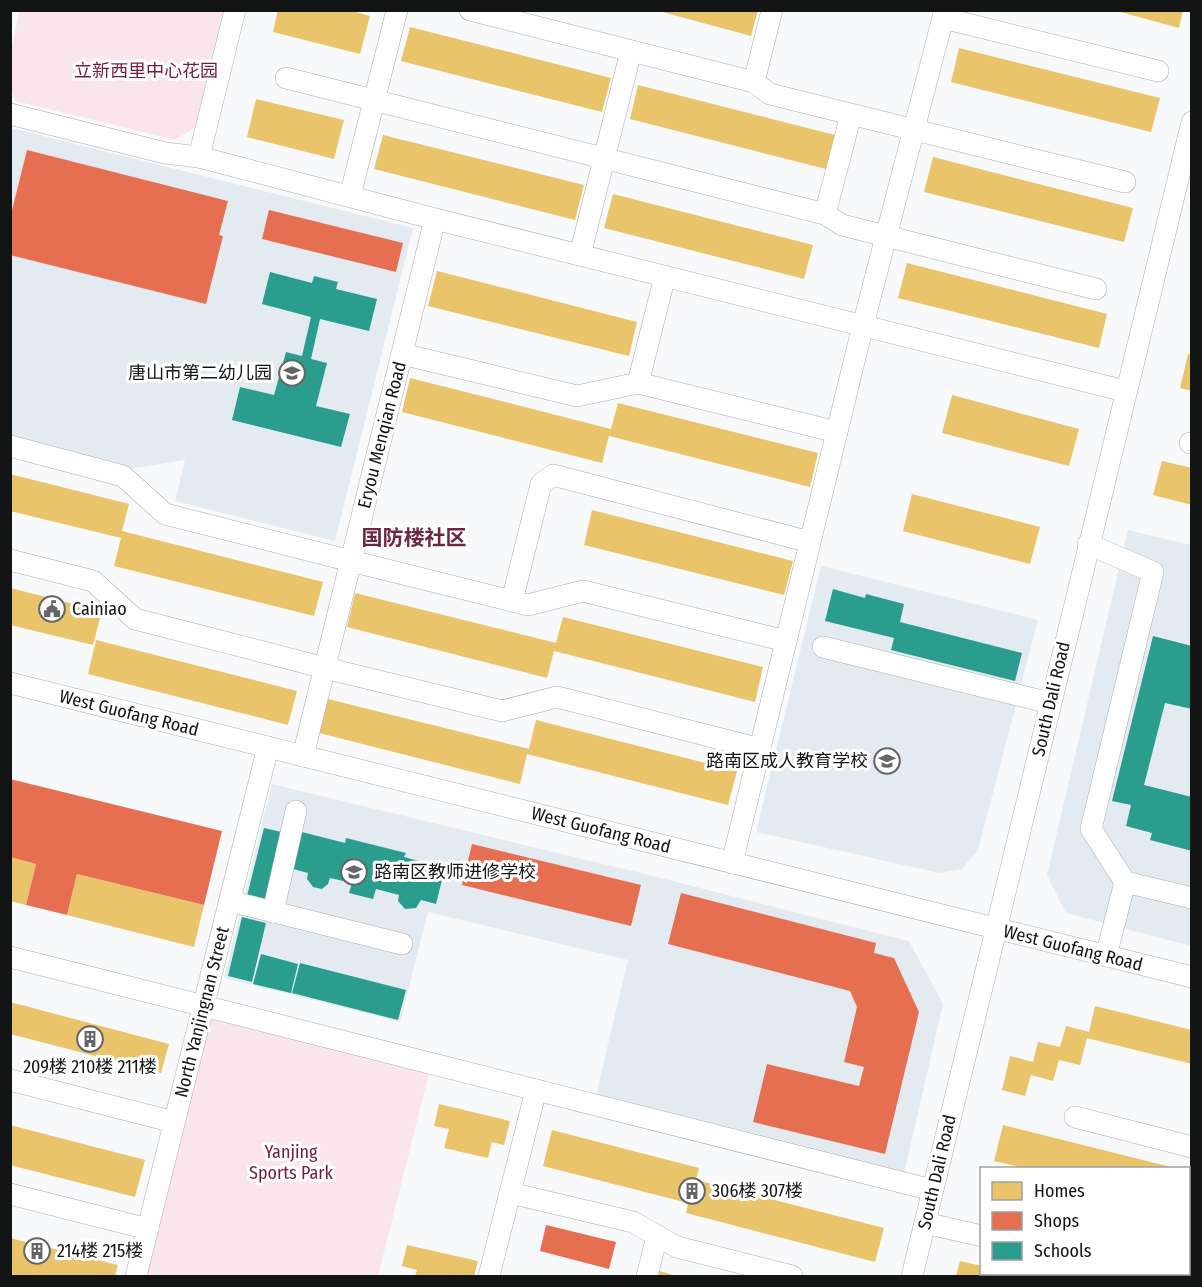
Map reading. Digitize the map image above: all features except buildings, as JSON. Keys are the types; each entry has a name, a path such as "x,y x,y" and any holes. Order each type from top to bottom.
{"street":[{"path":"199,157 235,10"},
{"path":"350,196 396,10"},
{"path":"470,10 528,18 631,51 754,82 770,94 1125,182"},
{"path":"754,82 772,10"},
{"path":"732,863 863,326 944,14 1158,71"},
{"path":"580,255 631,51"},
{"path":"286,78 825,214 842,225 1096,289"},
{"path":"10,114 165,153 199,157 435,219 1125,391"},
{"path":"825,214 851,115"},
{"name":"South Dali Road","path":"912,1276 1191,122"},
{"name":"Eryou Menqian Road","path":"303,756 435,219"},
{"path":"638,382 665,276"},
{"path":"402,354 577,396 638,382 837,432"},
{"path":"10,446 123,476 165,514 351,561 528,605 583,591 786,641"},
{"path":"512,601 541,484 553,475 810,542"},
{"path":"1088,544 1153,572 1091,829 1125,882 1191,898"},
{"path":"10,560 93,581 135,620 325,668 502,711 556,697 760,749"},
{"path":"823,647 1050,703"},
{"name":"West Guofang Road","path":"10,683 1191,977"},
{"name":"North Yanjingnan Street","path":"136,1276 268,747"},
{"path":"273,912 296,812"},
{"path":"1106,956 1125,882"},
{"path":"230,901 402,944"},
{"path":"10,957 932,1190"},
{"path":"10,1080 174,1122"},
{"path":"489,1276 536,1090"},
{"path":"1075,1117 1191,1147"},
{"path":"510,1193 633,1222 677,1247 792,1276"},
{"path":"10,1194 148,1229"},
{"path":"925,1223 980,1236"},
{"path":"647,1276 657,1236"}],"shaded area":[{"path":"11,128 413,228 335,541 175,501 185,460 134,468 11,438"},
{"path":"1128,530 1191,545 1191,946 1066,913 1047,875"},
{"name":"路南区成人教育学校","path":"821,566 1038,620 978,850 962,869 939,873 756,832"},
{"path":"272,784 649,875 909,941 943,1004 903,1178 595,1099 628,960 428,912 400,1022 224,978"}],"green space":[{"name":"立新西里中心花园","path":"20,11 224,11 195,127 175,140 16,101 10,80 10,56"},
{"name":"Yanjing Sports Park","path":"210,1019 429,1073 378,1276 147,1276"}],"place":[{"name":"唐山市第二幼儿园","path":"292,373"},
{"name":"Cainiao","path":"52,609"},
{"name":"路南区成人教育学校","path":"887,761"},
{"name":"路南区教师进修学校","path":"354,872"},
{"name":"209楼 210楼 211楼","path":"90,1039"},
{"name":"306楼 307楼","path":"692,1191"},
{"name":"214楼 215楼","path":"37,1251"}],"district":[{"name":"国防楼社区","path":"414,538"}]}
